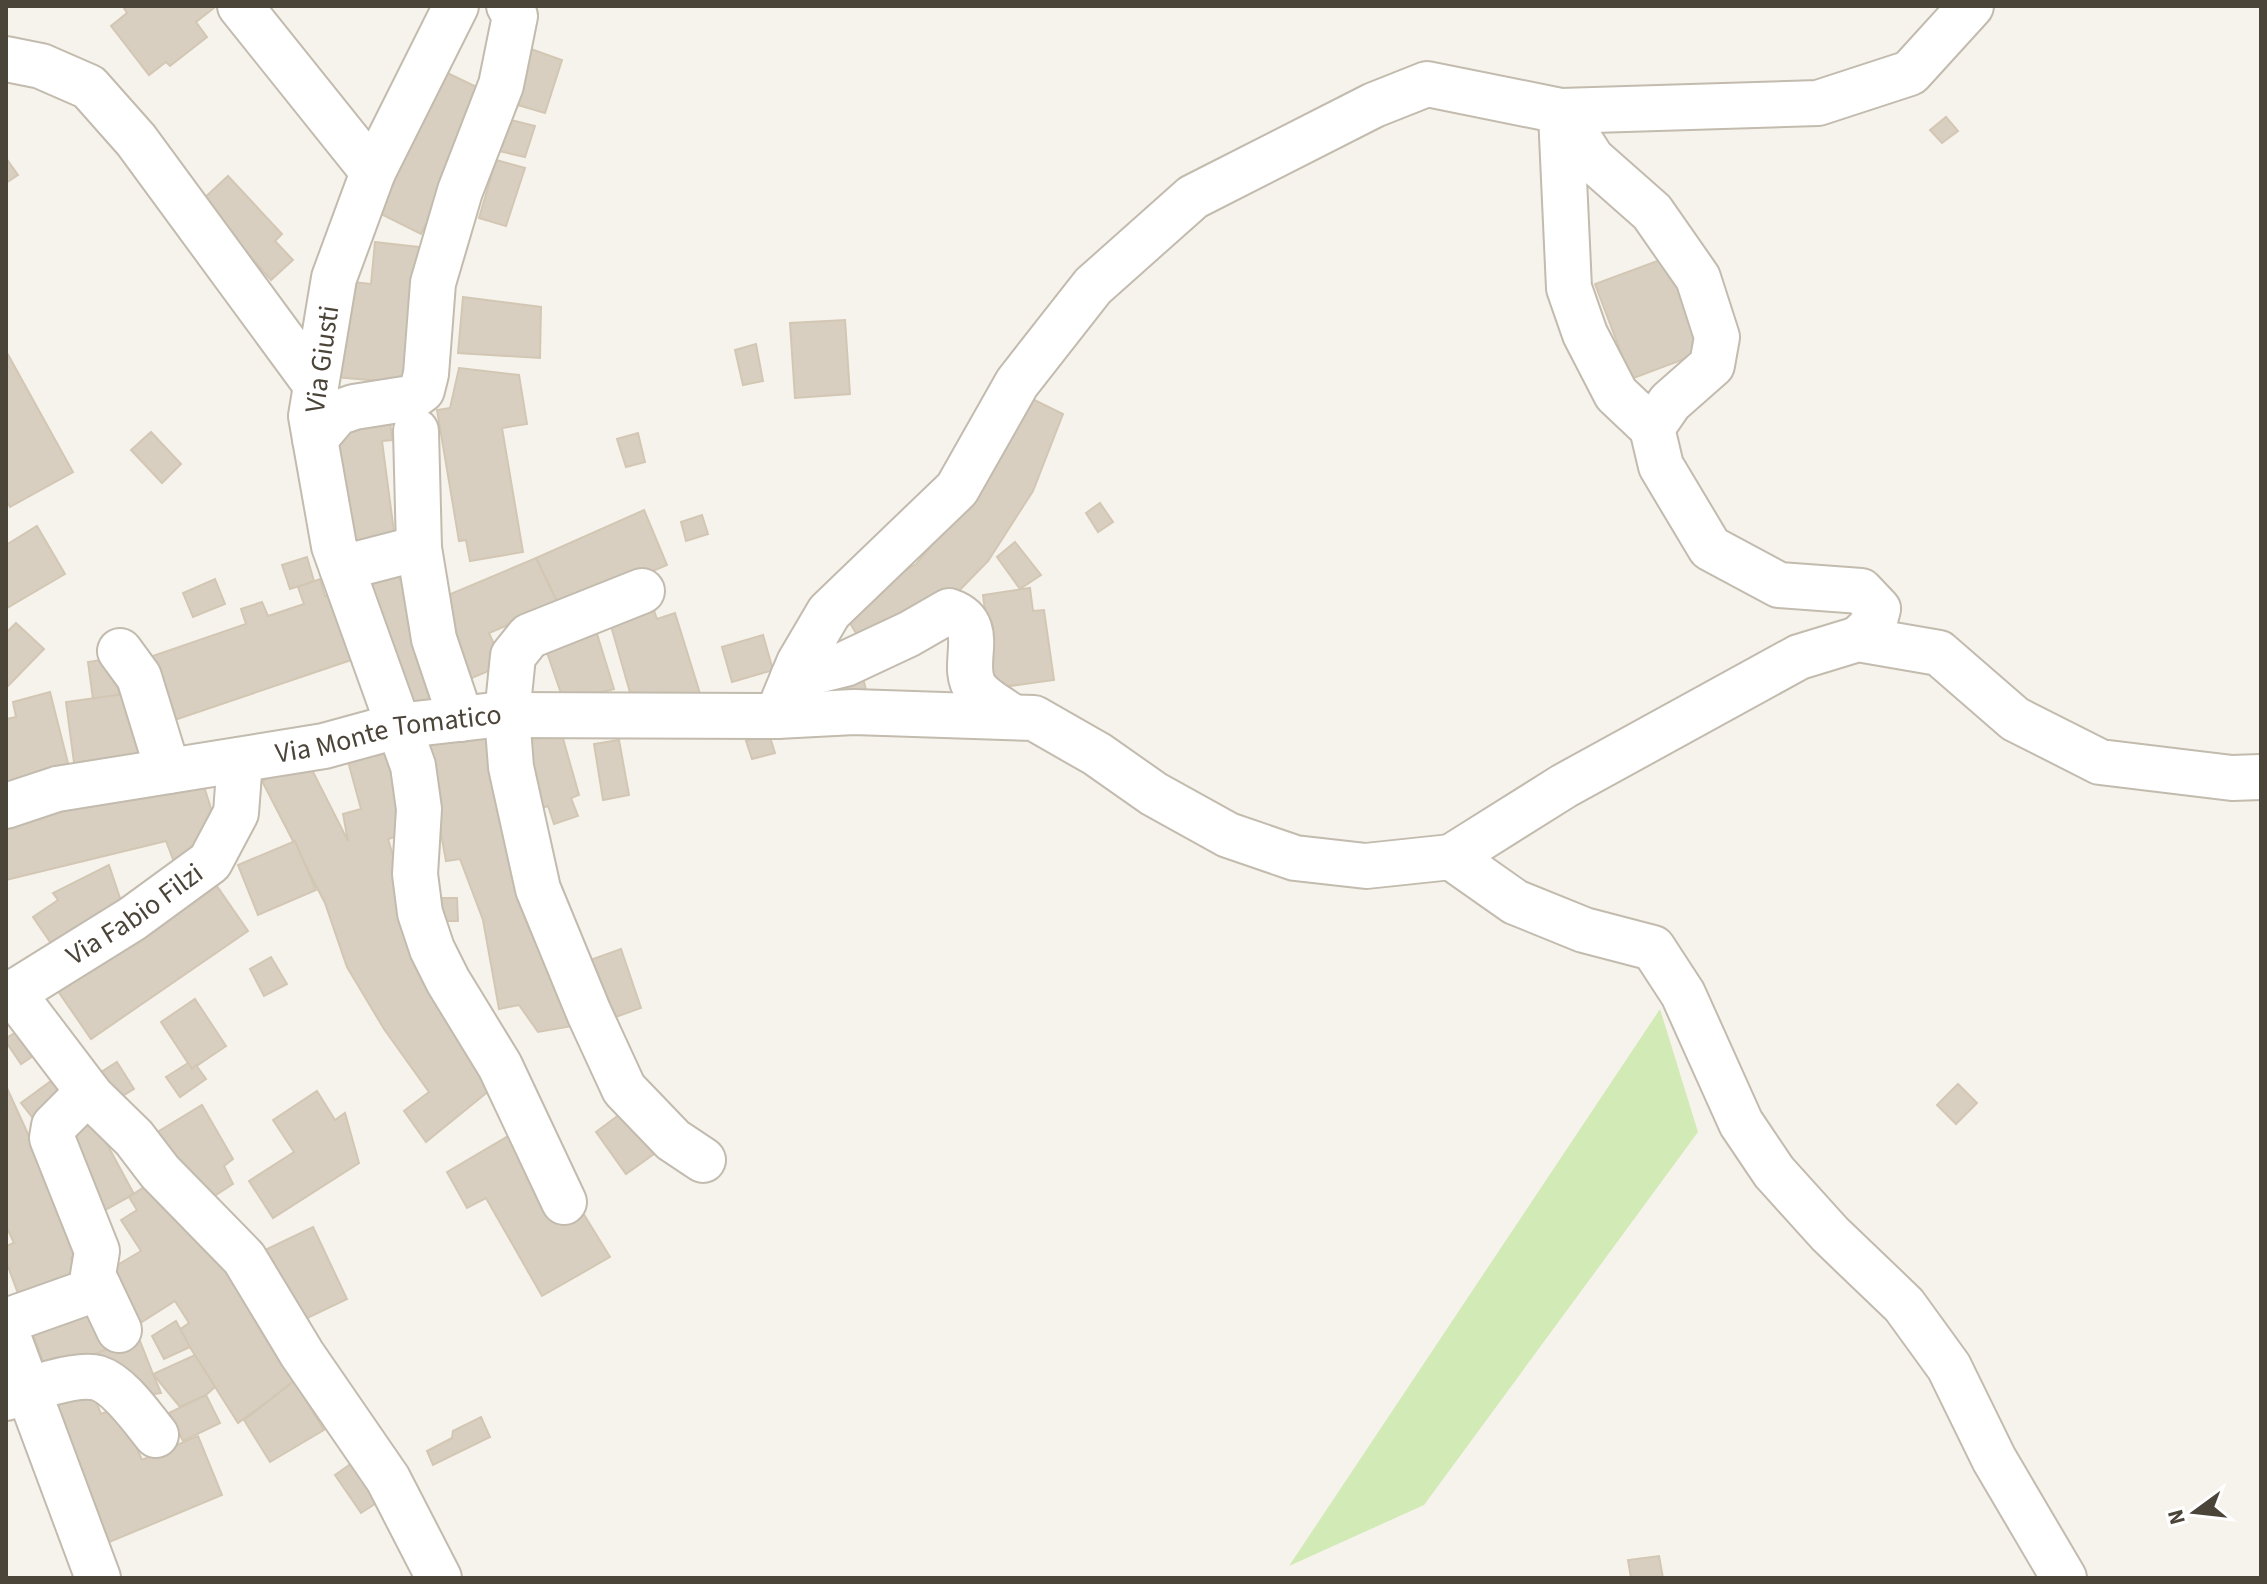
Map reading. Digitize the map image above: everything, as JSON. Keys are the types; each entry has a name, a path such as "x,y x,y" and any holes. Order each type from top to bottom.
{"street":[{"path":"240,6 373,172"},
{"name":"Via Giusti","path":"456,6 373,172 334,278 311,416 334,546 413,766 419,809 416,896 428,937 448,981 500,1066 564,1202"},
{"path":"315,439 337,413 354,407 411,398 422,390 433,283 460,191 501,85 515,16 509,6"},
{"path":"785,696 829,612 957,489 1017,383 1093,286 1193,197 1374,105 1427,84 1561,111 1818,103 1910,73 1971,6"},
{"path":"6,59 41,66 89,87 136,140 316,385"},
{"path":"1561,111 1592,159 1652,212 1691,267 1698,278 1717,337 1712,365 1670,402 1652,428"},
{"path":"785,696 854,712 1034,718 1097,754 1154,794 1228,835 1295,858 1366,866 1451,857 1564,786 1799,657 1858,639 1874,624 1878,609 1861,591 1779,585 1710,548 1661,466 1652,428 1616,394 1585,334 1569,288 1561,111"},
{"path":"416,431 419,548 434,639 461,719"},
{"path":"342,568 419,548"},
{"path":"642,591 529,636 513,656 507,715 511,767 538,889 624,1089 673,1140 703,1160"},
{"path":"785,696 949,611 962,615 969,626 970,669 976,689 1012,717"},
{"path":"1858,639 1939,653 2015,719 2100,762 2232,778 2261,777"},
{"path":"120,651 139,677 168,771"},
{"name":"Via Monte Tomatico","path":"6,806 57,789 324,746 397,726 507,715 785,696"},
{"name":"Via Fabio Filzi","path":"10,993 132,919 210,862 236,813 240,760"},
{"path":"1451,857 1515,902 1584,930 1653,948 1683,994 1741,1123 1774,1172 1830,1234 1904,1305 1949,1367 1994,1459 2064,1578"},
{"path":"10,993 88,1092 244,1258 302,1354 388,1479 439,1578"},
{"path":"88,1092 54,1126 52,1138 97,1251 93,1275 119,1330"},
{"path":"6,1321 99,1288"},
{"path":"6,1331 17,1394 98,1578"},
{"path":"17,1394 67,1379 98,1378 124,1396 156,1435"}],"green space":[{"path":"1660,1009 1698,1132 1424,1505 1289,1566"}],"building":[{"path":"124,8 214,8 196,22 207,37 170,66 166,62 149,75 111,26 127,13"},
{"path":"528,48 562,60 545,113 511,103"},
{"path":"435,67 489,93 421,234 367,207"},
{"path":"499,117 535,126 525,157 490,149"},
{"path":"1946,117 1958,131 1942,143 1930,130"},
{"path":"6,158 18,175 6,183"},
{"path":"496,160 525,168 506,226 479,218"},
{"path":"228,176 282,234 275,241 293,260 271,280 201,201"},
{"path":"375,242 427,248 414,384 335,377 344,281 371,284"},
{"path":"1668,257 1703,352 1631,379 1595,284"},
{"path":"463,297 541,307 540,358 458,353"},
{"path":"845,320 850,394 795,398 790,323"},
{"path":"756,344 763,381 743,385 735,350"},
{"path":"6,351 73,472 10,507 6,500"},
{"path":"459,368 519,375 527,424 502,428 523,552 470,561 466,540 459,541 437,410 450,408"},
{"path":"1018,392 1063,414 1033,491 988,561 953,597 865,649 841,607 916,564 954,519"},
{"path":"390,419 392,440 382,441 396,547 345,554 329,427"},
{"path":"151,432 181,464 162,483 131,450"},
{"path":"638,433 645,462 626,467 617,439"},
{"path":"1100,503 1113,522 1098,532 1086,513"},
{"path":"644,510 667,565 561,610 536,558"},
{"path":"702,515 708,534 686,541 681,522"},
{"path":"37,526 65,574 7,608 6,545"},
{"path":"1015,542 1041,575 1020,589 997,557"},
{"path":"307,557 314,581 290,589 282,565"},
{"path":"536,558 558,604 489,633 503,665 467,680 434,601"},
{"path":"393,560 400,580 409,577 445,699 399,714 354,576"},
{"path":"215,579 225,604 193,617 183,593"},
{"path":"320,579 325,596 341,591 363,656 160,725 138,661 246,624 241,609 262,602 268,616 304,604 298,587"},
{"path":"1030,588 1033,611 1044,610 1054,680 995,688 983,595"},
{"path":"652,605 657,619 675,613 702,700 635,710 609,619"},
{"path":"16,623 44,649 6,688 6,633"},
{"path":"594,624 614,689 564,702 543,641"},
{"path":"763,635 773,670 732,682 722,647"},
{"path":"114,658 119,695 93,699 88,662"},
{"path":"861,669 867,694 834,701 829,676"},
{"path":"50,692 71,775 6,789 6,719 16,717 13,702"},
{"path":"139,692 148,761 75,770 66,702"},
{"path":"493,726 584,1024 538,1032 519,1005 499,1009 483,920 460,859 446,861 423,736"},
{"path":"769,734 775,753 752,759 746,741"},
{"path":"562,735 579,795 571,798 578,816 554,824 548,806 542,808 516,741"},
{"path":"619,740 629,795 603,800 594,744"},
{"path":"388,743 413,832 388,839 429,977 501,1081 426,1142 404,1111 429,1092 384,1029 347,967 325,903 262,781 307,760 348,841 343,814 361,809 346,754"},
{"path":"199,771 217,827 209,848 174,862 166,841 6,880 6,815"},
{"path":"295,841 316,890 258,915 238,865"},
{"path":"109,865 123,907 57,952 33,917 58,900 53,893"},
{"path":"210,876 248,931 91,1039 51,981"},
{"path":"439,898 457,898 458,921 440,921"},
{"path":"621,949 641,1008 610,1019 590,960"},
{"path":"271,957 287,984 264,996 250,969"},
{"path":"195,999 226,1046 192,1069 161,1022"},
{"path":"20,1030 36,1054 21,1064 6,1042 6,1038"},
{"path":"117,1062 134,1089 106,1106 90,1079"},
{"path":"188,1063 192,1069 196,1065 206,1079 180,1097 166,1077"},
{"path":"51,1081 66,1100 36,1122 21,1103"},
{"path":"1958,1084 1977,1103 1956,1124 1937,1105"},
{"path":"6,1086 44,1169 88,1250 71,1258 109,1349 47,1372 6,1261 6,1246 14,1243 6,1226"},
{"path":"317,1091 335,1120 345,1113 359,1163 273,1218 249,1181 294,1152 273,1120"},
{"path":"202,1105 233,1159 224,1166 233,1184 202,1204 146,1139"},
{"path":"88,1109 134,1194 96,1215 61,1137"},
{"path":"623,1112 654,1154 626,1174 596,1132"},
{"path":"510,1135 555,1222 580,1208 610,1257 542,1296 486,1198 467,1208 447,1172"},
{"path":"153,1181 220,1243 304,1375 238,1423 179,1330 189,1323 175,1301 137,1325 104,1273 141,1251 121,1220 137,1210 129,1197"},
{"path":"313,1227 347,1299 295,1324 263,1251"},
{"path":"176,1321 190,1347 164,1359 152,1336"},
{"path":"138,1336 161,1393 135,1397 114,1382 93,1355"},
{"path":"195,1355 215,1387 206,1395 180,1407 153,1374"},
{"path":"294,1381 324,1430 270,1462 244,1420"},
{"path":"91,1389 101,1414 119,1407 142,1460 198,1436 222,1495 107,1543 50,1407"},
{"path":"206,1395 220,1423 183,1441 169,1413"},
{"path":"481,1417 490,1437 433,1465 427,1451 452,1438 453,1431"},
{"path":"355,1461 381,1500 361,1513 335,1475"},
{"path":"1659,1556 1663,1578 1631,1578 1628,1560"}]}
